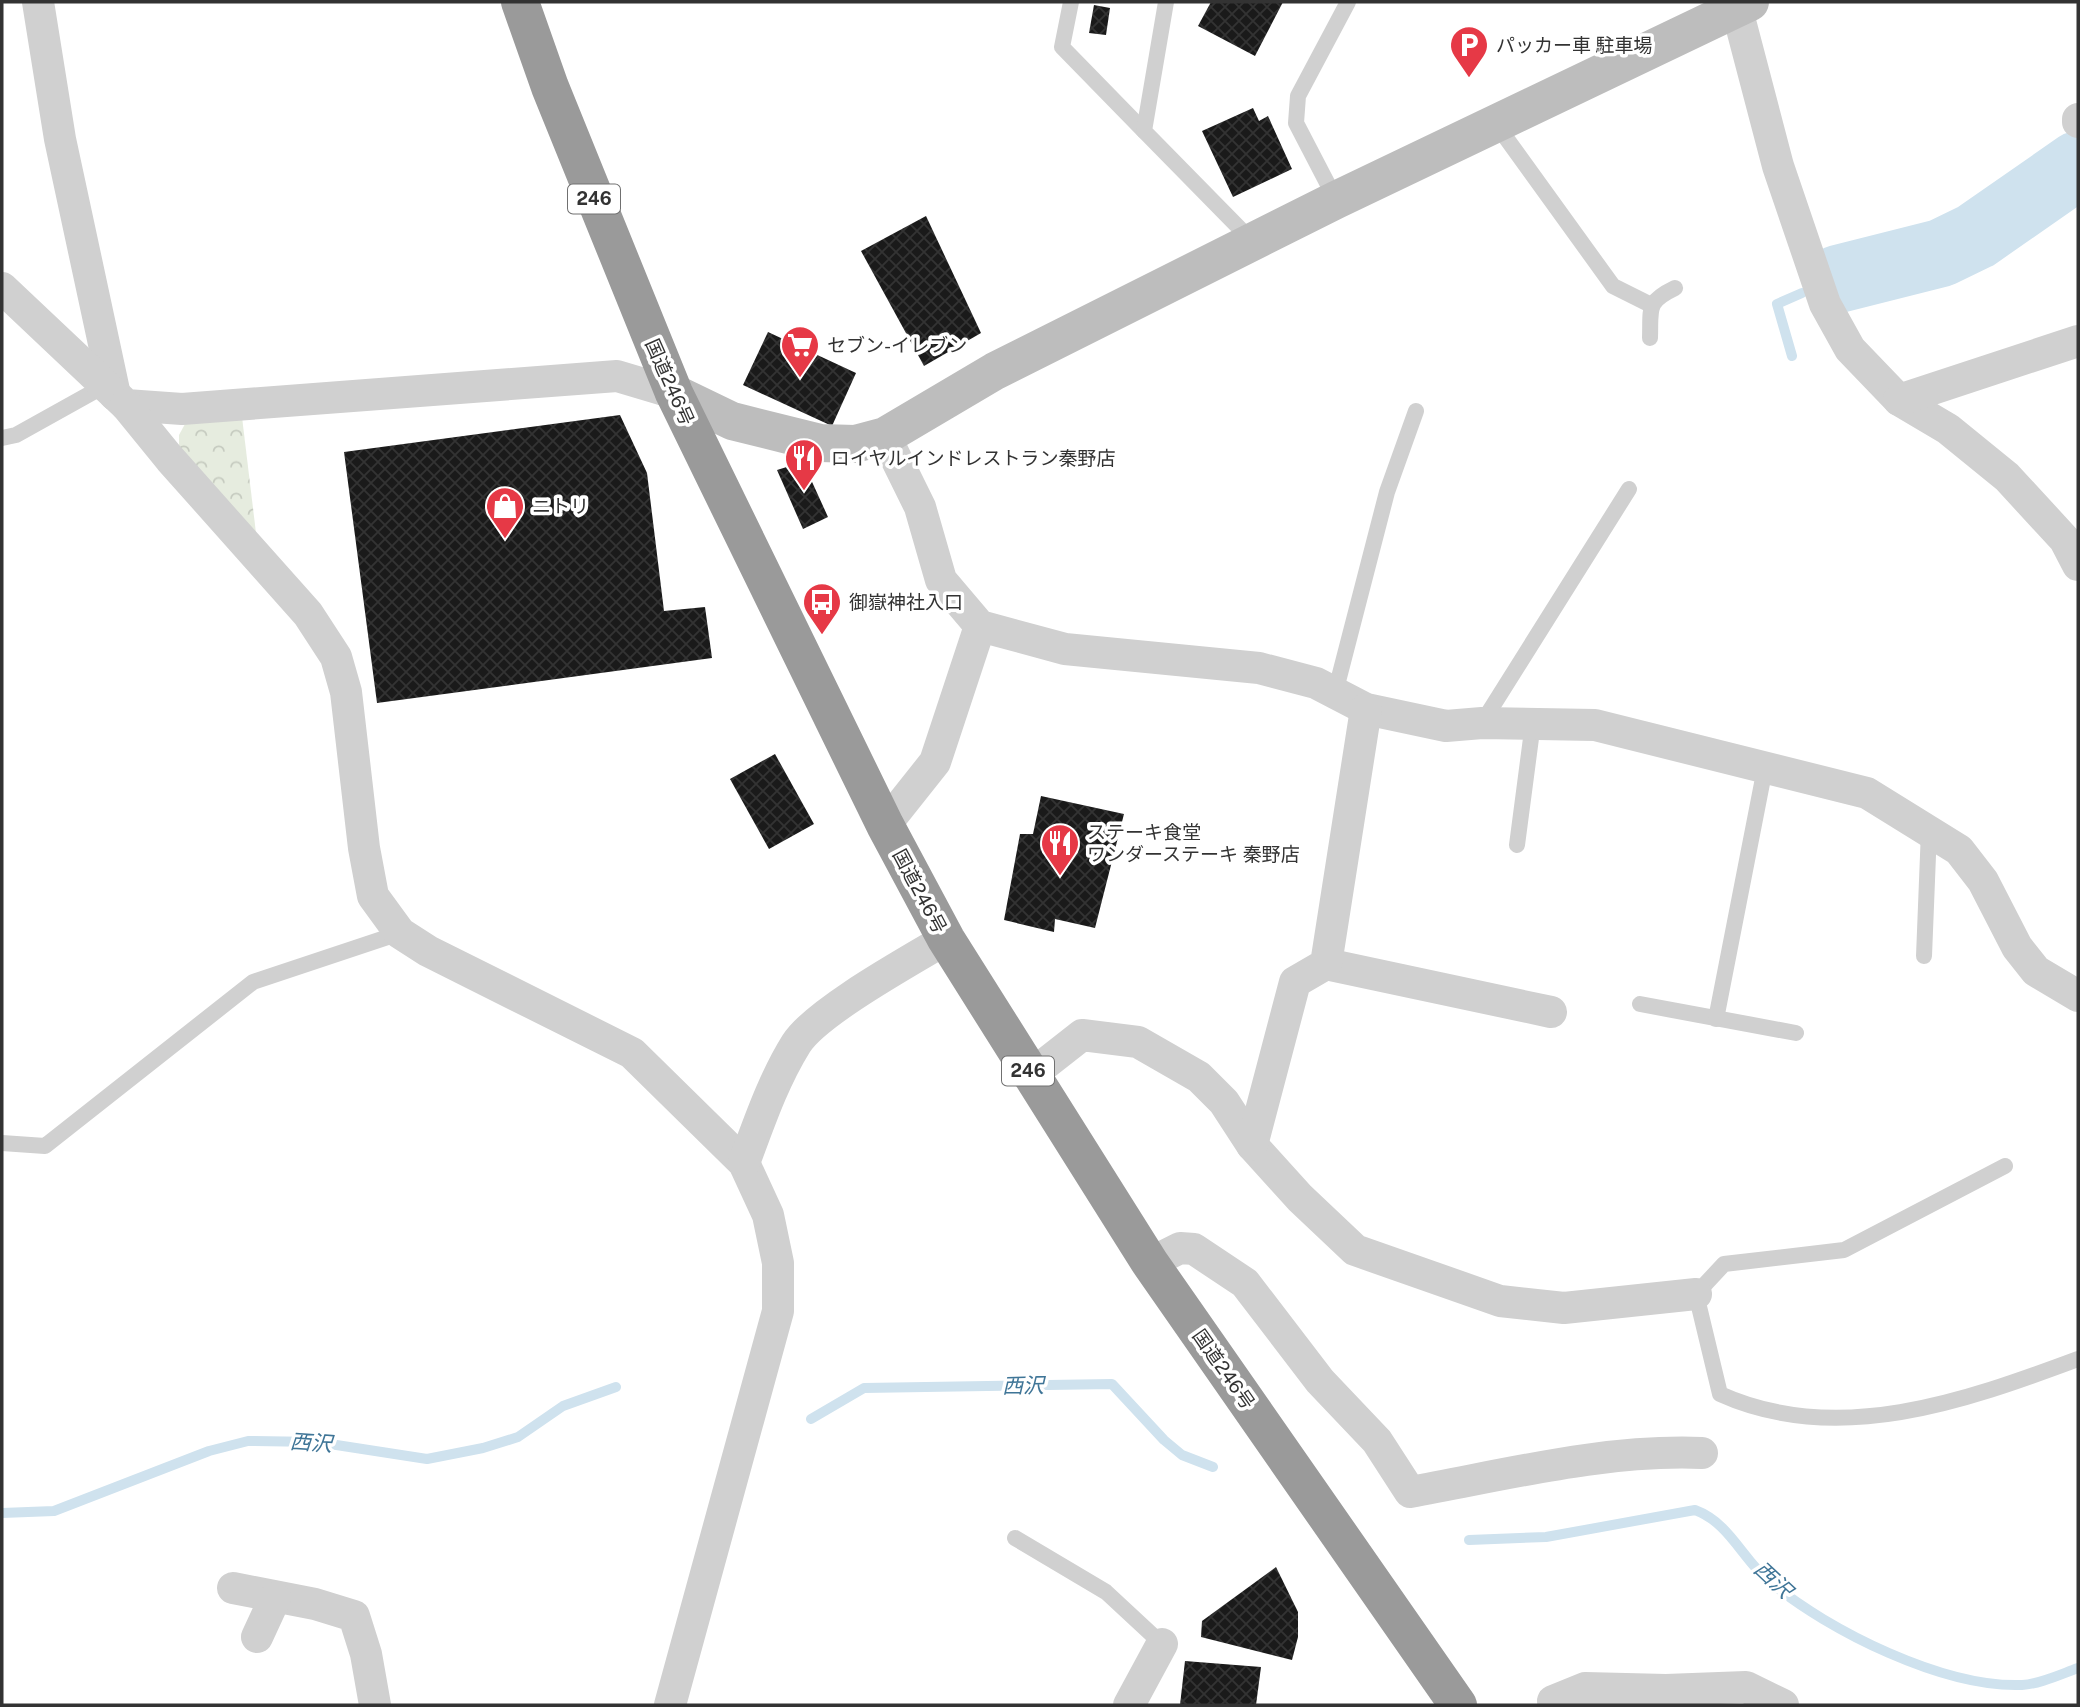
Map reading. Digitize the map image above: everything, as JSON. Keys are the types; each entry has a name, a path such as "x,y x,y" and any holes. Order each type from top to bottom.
{"highway":[{"name":"国道246号","path":"520,2 550,87 674,393 885,825 946,939 1150,1263 1458,1705"}],"street":[{"path":"38,2 60,139 115,395"},
{"path":"115,395 182,408 617,376 674,393 732,421 820,443 855,444 885,436 995,371 1336,200 1740,4 1778,166 1825,304 1850,349 1899,400 1948,429 2007,477 2074,549"},
{"path":"2,288 115,395 308,614 337,657 346,692 373,896 400,933 428,951 632,1053 744,1163 768,1215 778,1264 778,1311 670,1705"},
{"path":"1899,400 2078,341"},
{"path":"885,436 919,507 941,580 980,626 1065,649 1259,668 1317,683 1366,709 1446,726 1482,723 1595,725 1867,793 1959,850 1983,881 2017,947 2036,971 2078,996"},
{"path":"885,825 935,762 980,626"},
{"path":"1326,964 1366,709"},
{"path":"744,1163 765,1105 797,1042 832,1010 946,939"},
{"path":"1252,1145 1295,982 1326,964 1551,1012"},
{"path":"1031,1075 1082,1035 1138,1042 1199,1077 1224,1102 1252,1145 1300,1198 1355,1250 1500,1301 1564,1308 1696,1294"},
{"path":"1150,1263 1180,1248 1194,1249 1245,1283 1320,1381 1377,1441 1410,1492 1661,1451 1702,1452"},
{"path":"233,1588 315,1604 354,1616 366,1654 375,1705"},
{"path":"257,1637 275,1598"},
{"path":"1129,1705 1161,1644"},
{"path":"1555,1705 1553,1701 1585,1688 1666,1690 1746,1687 1783,1705"}],"lane":[{"path":"1071,2 1062,47 1253,242"},
{"path":"1144,131 1166,2"},
{"path":"1336,200 1296,123 1295,113 1298,96 1348,2"},
{"path":"1496,124 1613,286 1651,305"},
{"path":"1650,338 1651,305 1656,298 1675,288"},
{"path":"2,438 16,435 115,395"},
{"path":"1335,693 1387,492 1416,411"},
{"path":"1482,723 1629,489"},
{"path":"1517,845 1533,723"},
{"path":"1716,1019 1765,768"},
{"path":"1924,956 1928,830"},
{"path":"2,1143 45,1146 253,982 400,933"},
{"path":"1640,1004 1796,1033"},
{"path":"2005,1166 1844,1250 1724,1264 1696,1294 1720,1394 1752,1409 1813,1420 1925,1409 1987,1393 2078,1359"},
{"path":"1015,1538 1106,1592 1161,1644"}],"green space":[{"path":"242,417 256,533 179,448 179,435 185,424"}],"building":[{"path":"1211,2 1283,2 1255,56 1198,26"},
{"path":"1094,5 1110,8 1106,35 1089,33"},
{"path":"1253,108 1259,121 1268,116 1292,169 1233,197 1202,131"},
{"path":"926,216 981,333 924,366 861,251"},
{"name":"セブン-イレブン","path":"768,332 856,373 832,426 743,385"},
{"name":"ニトリ","path":"620,415 647,473 664,611 705,607 712,658 377,703 344,452"},
{"path":"803,462 828,517 803,529 777,470"},
{"path":"775,754 814,824 769,849 730,779"},
{"name":"ステーキ食堂 ワンダーステーキ 秦野店","path":"1041,796 1124,814 1095,928 1055,919 1054,932 1004,920 1020,834 1033,834"},
{"path":"1276,1567 1298,1612 1298,1637 1292,1660 1201,1637 1202,1621"},
{"path":"1185,1661 1261,1667 1256,1705 1180,1705"}],"waterway":[{"path":"1838,279 1941,253 1976,236 2078,165"},
{"path":"1792,356 1777,304 1802,293"},
{"name":"西沢","path":"811,1419 864,1388 1112,1384 1164,1440 1182,1455 1213,1467"},
{"name":"西沢","path":"2,1513 54,1511 209,1451 248,1441 317,1442 427,1459 483,1448 518,1437 563,1406 616,1387"},
{"name":"西沢","path":"1469,1540 1546,1537 1695,1510 1727,1532 1760,1573 1795,1601 1855,1637 1889,1653 1924,1667 1991,1683 2029,1684 2078,1668"}],"place":[{"name":"パッカー車 駐車場","path":"1469,79"},
{"name":"セブン-イレブン","path":"800,379"},
{"name":"ロイヤルインドレストラン秦野店","path":"804,492"},
{"name":"ニトリ","path":"505,540"},
{"name":"御嶽神社入口","path":"822,636"},
{"name":"ステーキ食堂 ワンダーステーキ 秦野店","path":"1060,877"}]}
